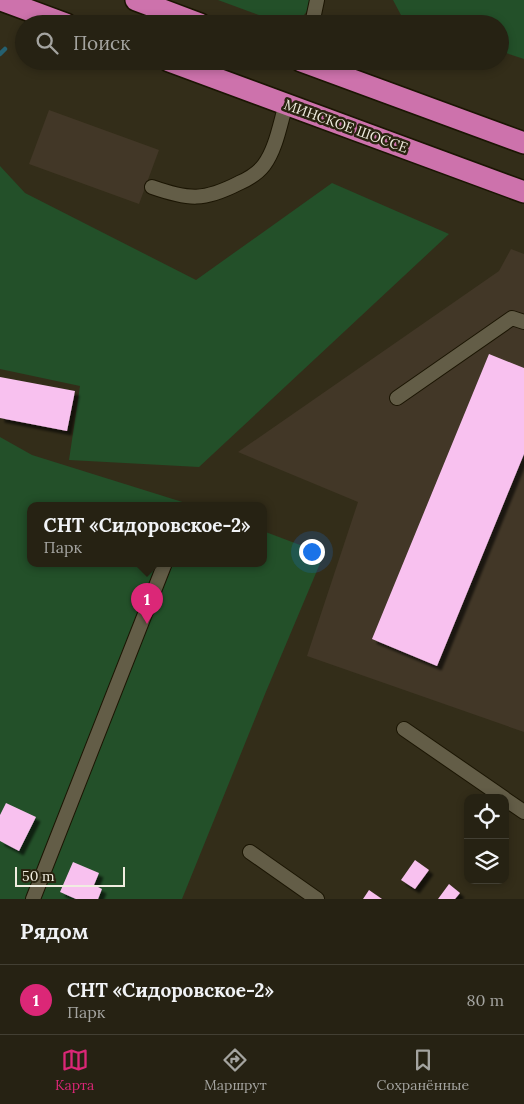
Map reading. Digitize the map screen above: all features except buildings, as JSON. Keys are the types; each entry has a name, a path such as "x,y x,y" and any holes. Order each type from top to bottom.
{"highway":[{"path":"1,0 42,15"},
{"path":"136,0 176,15"},
{"name":"МИНСКОЕ ШОССЕ","path":"193,70 524,192"},
{"path":"325,70 524,143"}],"street":[{"path":"314,15 317,0"},
{"path":"152,187 172,195 210,196 247,179 263,166 268,158 286,104"},
{"path":"397,398 512,318 524,322"},
{"path":"33,899 162,567"},
{"path":"404,729 499,794"},
{"path":"509,801 524,812"},
{"path":"250,852 317,899"}],"shaded area":[{"path":"49,110 159,150 139,204 29,164"},
{"path":"511,249 524,254 524,732 307,656 358,502 238,452 499,271"}],"green space":[{"path":"218,0 311,0 304,15 259,15"},
{"path":"393,0 524,0 524,59 509,54 509,15 401,15"},
{"path":"0,166 25,193 196,280 332,183 449,234 199,467 69,460 80,386 0,369"},
{"path":"0,437 32,455 182,502 27,502 27,567 267,567 267,533 324,554 182,899 0,899"}],"waterway":[{"path":"0,54 5,49"}],"place":[{"name":"СНТ «Сидоровское-2»","path":"147,624"}]}
